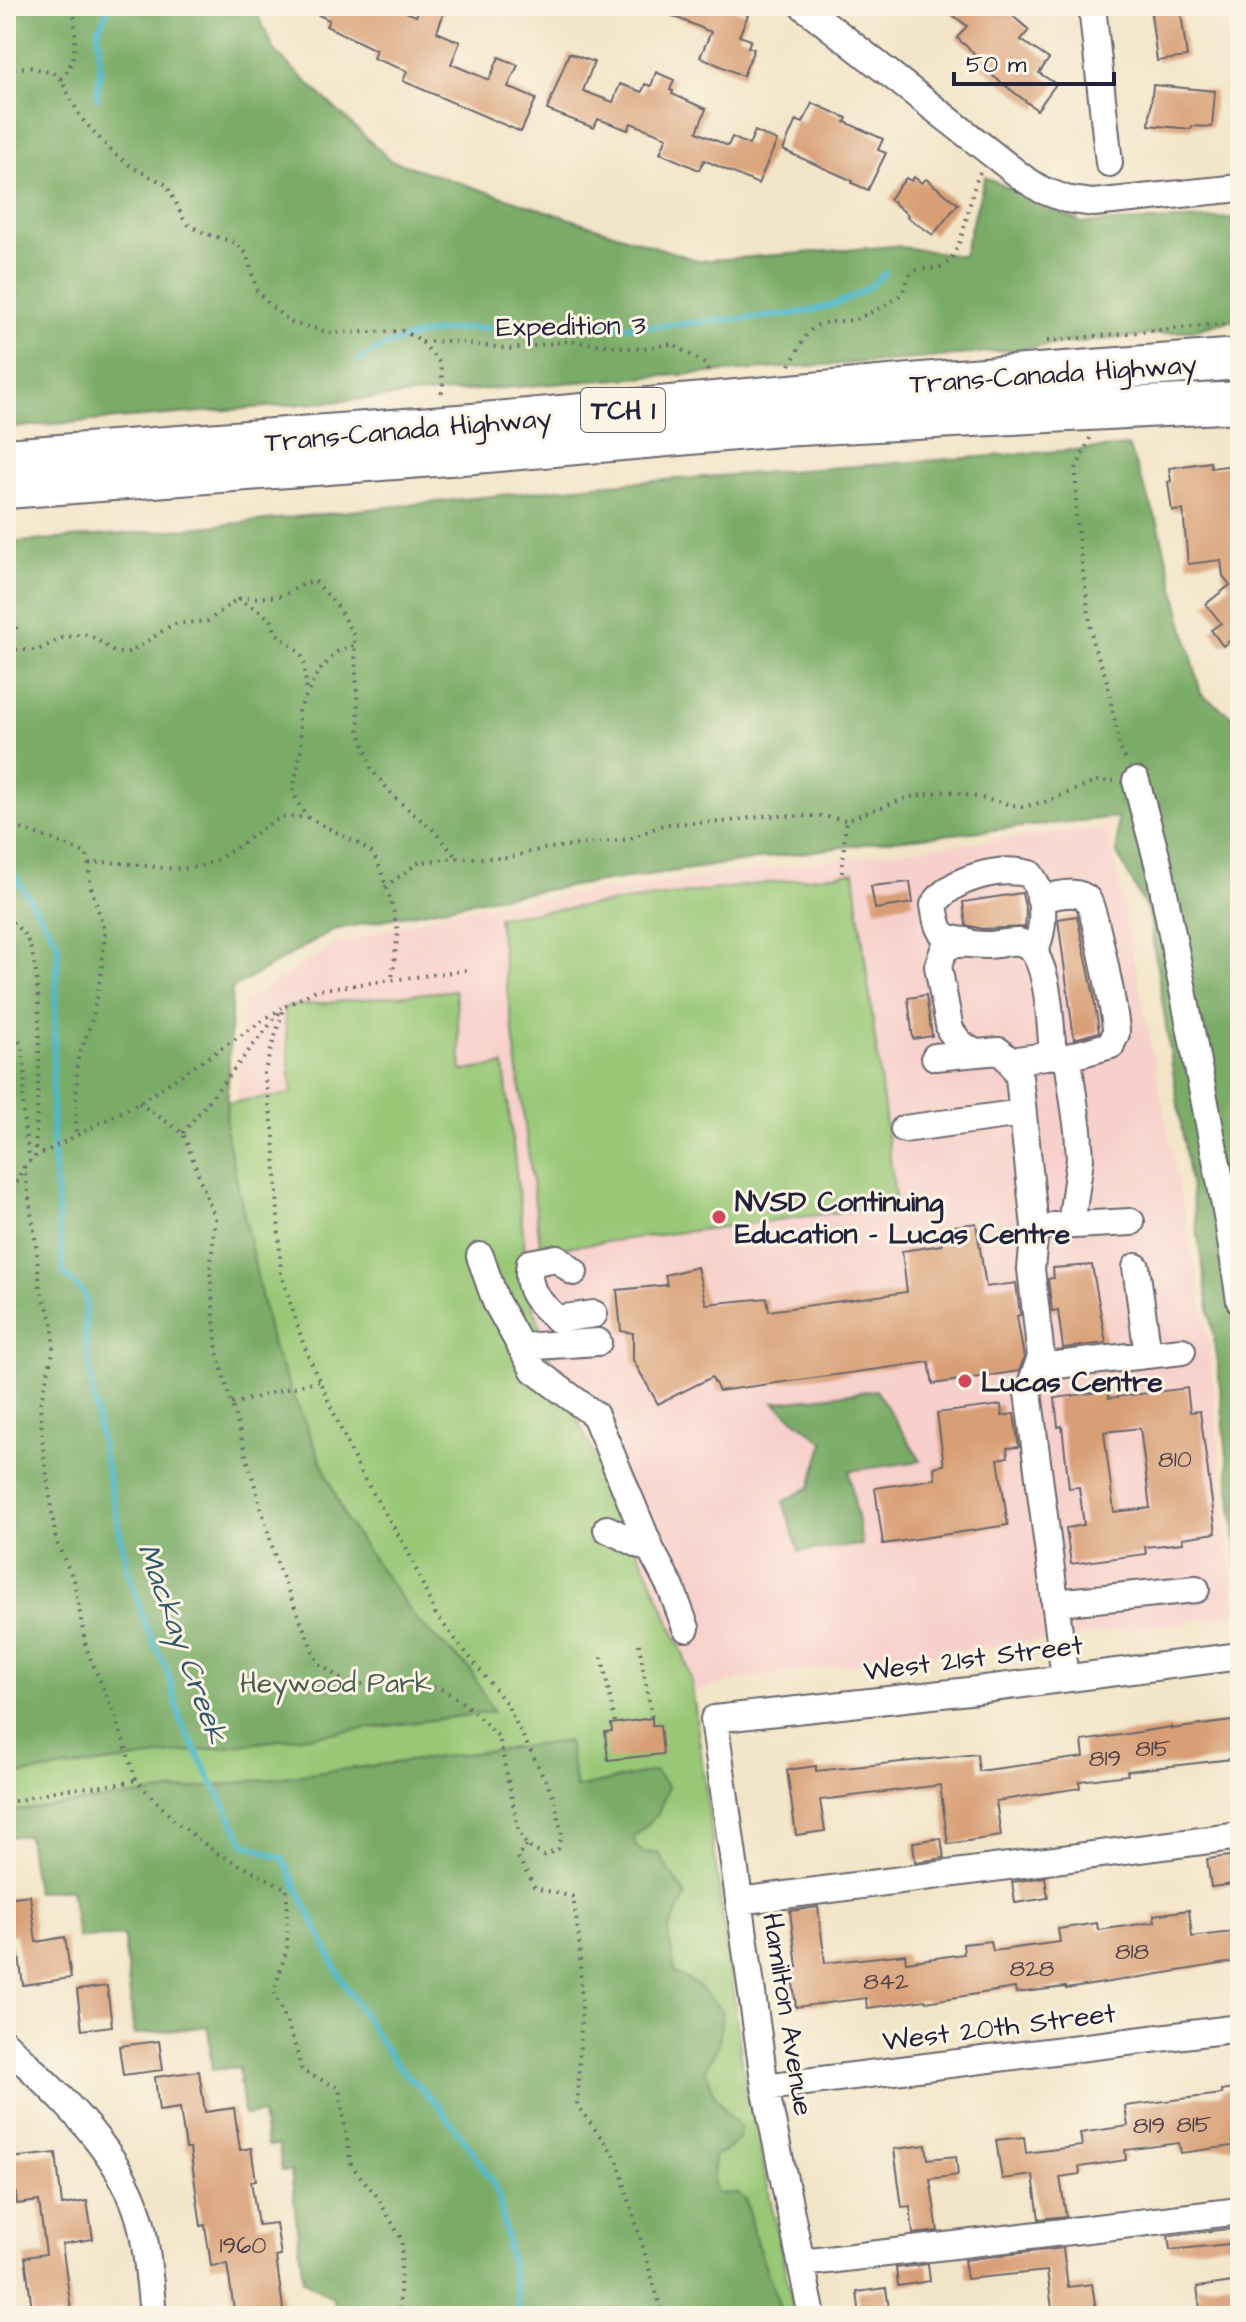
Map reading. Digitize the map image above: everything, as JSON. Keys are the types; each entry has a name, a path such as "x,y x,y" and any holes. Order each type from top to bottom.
{"highway":[{"name":"Trans-Canada Highway","path":"6,459 381,432 945,381 1240,359"},
{"name":"Trans-Canada Highway","path":"6,488 353,463 780,426 1240,402"}],"street":[{"path":"803,6 990,153 1042,190 1066,199 1093,203 1240,188"},
{"path":"1092,6 1109,163"},
{"path":"1136,781 1159,867 1228,1221 1240,1301"},
{"path":"1035,951 1041,936 1043,916 1037,884 1030,874 1019,871 964,879 941,894 934,905 940,932 949,940 985,945 1019,942 1035,951 1044,974 1059,1057 1069,1067 1077,1117 1080,1159 1071,1225"},
{"path":"1010,1061 1059,1057 1111,1045 1116,1033 1094,909 1082,896 1069,894 1040,899"},
{"path":"966,941 945,947 938,966 950,1030 959,1042 973,1052"},
{"path":"935,1057 999,1051 1010,1061 1019,1077 1035,1227 1031,1269 1041,1357 1028,1392 1065,1678"},
{"path":"904,1129 1022,1113"},
{"path":"1035,1227 1131,1222"},
{"path":"480,1256 496,1302 534,1370 595,1415 686,1628"},
{"path":"574,1272 557,1258 530,1263 527,1276 535,1299 557,1319 594,1314"},
{"path":"1136,1267 1148,1355"},
{"path":"521,1347 598,1342"},
{"path":"1038,1367 1182,1351"},
{"path":"607,1529 651,1550"},
{"path":"1055,1603 1196,1589"},
{"name":"West 21st Street","path":"714,1719 1240,1656"},
{"name":"Hamilton Avenue","path":"714,1719 765,2087 812,2316"},
{"path":"739,1901 1240,1836"},
{"name":"West 20th Street","path":"765,2087 1240,2028"},
{"path":"6,2044 80,2119 122,2176 141,2224 153,2316"},
{"path":"802,2263 1240,2211"}],"path":[{"path":"61,80 70,68 74,55 76,21 73,6"},
{"path":"6,69 29,67 53,73 61,80 81,118 114,154 167,185 189,225 206,234 234,242 246,253 257,291 292,323 332,333 402,331 421,341 440,363 443,384 440,398"},
{"path":"790,365 813,328 867,314 900,295 912,274 947,263 958,247 973,186 990,153"},
{"name":"Expedition 3","path":"421,341 449,341 512,349 568,341 640,349 672,344 706,365 709,373"},
{"path":"385,887 419,862 507,858 542,849 629,839 665,824 723,822 766,816 821,816 846,820 909,797 948,791 1022,807 1048,801 1097,781 1136,781 1120,748 1106,677 1093,644 1086,607 1076,521 1076,469 1093,432"},
{"path":"6,617 12,618 16,628 12,644 17,650 38,650 62,638 83,634 95,638 115,653 131,652 173,624 208,621 237,599 282,596 315,581 337,606 354,636 359,729 372,770 395,798 433,830 457,858"},
{"path":"237,599 271,620 276,633 301,654 305,666 306,697"},
{"path":"307,817 293,789 302,746 298,712 318,672 337,652 353,645"},
{"path":"88,865 121,861 197,867 216,860 274,821 284,817 307,817 359,844 371,852 378,863 398,932 392,979"},
{"path":"842,873 846,820"},
{"path":"6,824 87,854 91,887 105,932 93,1017 77,1062 76,1135"},
{"path":"6,917 25,936 35,970 40,1023 33,1159"},
{"path":"6,1204 24,1166 33,1159 139,1103 284,1007 316,990 468,970"},
{"path":"139,1103 183,1133 215,1219 210,1272 217,1352 277,1564 318,1663 348,1684 440,1688 465,1704 499,1737 519,1832 527,1846 544,1856 558,1849 562,1836 554,1797 506,1703 436,1615 407,1549 360,1472 304,1346 281,1274 274,1134 264,1073 284,1007"},
{"path":"183,1133 284,1007"},
{"path":"6,1021 12,1027 26,1058 23,1118 33,1159"},
{"path":"24,1166 40,1289 53,1322 53,1352 40,1404 56,1541 74,1580 86,1648 116,1718 136,1780 176,1822 215,1852 287,1889 287,1949 274,1990 302,2071 339,2088 351,2165 376,2195 402,2240 399,2316"},
{"path":"232,1404 319,1380"},
{"path":"639,1644 652,1718"},
{"path":"602,1657 615,1723"},
{"path":"6,1802 55,1791 98,1788 136,1780"},
{"path":"527,1846 517,1856 535,1888 573,1897 579,1938 582,2005 577,2105 617,2159 663,2316"}],"shaded area":[{"name":"NVSD Continuing Education - Lucas Centre","path":"1108,827 1208,1334 1236,1616 745,1678 535,1734 236,1129 243,1002 333,946 452,910"}],"green space":[{"path":"6,6 253,6 276,53 390,160 699,261 895,246 963,256 985,177 1082,223 1240,218 1240,318 1195,330 929,358 589,381 6,428"},
{"path":"1128,446 1158,523 1201,694 1240,722 1240,1584 1218,1367 1149,914 1117,853 1117,817 884,841 496,897 333,930 232,989 226,1130 272,1346 347,1522 418,1622 470,1669 493,1712 6,1776 6,543 173,530 596,485"},
{"path":"854,872 896,1205 541,1250 498,917"},
{"name":"Heywood Park","path":"455,990 462,1071 504,1065 525,1251 523,1275 552,1364 648,1572 691,1679 743,2069 795,2316 334,2316 334,2299 303,2280 291,2170 282,2171 279,2145 267,2146 262,2113 244,2115 239,2067 212,2070 208,2026 134,2035 124,1936 78,1938 71,1889 36,1892 28,1835 6,1837 6,1133 292,1094 284,1007"},
{"path":"876,1390 921,1461 849,1471 862,1545 799,1551 783,1502 810,1487 824,1442 774,1403"},
{"path":"568,1741 576,1788 655,1771 668,1787 658,1814 634,1837 635,1846 642,1852 658,1853 686,1896 668,1931 675,1973 699,1986 722,2011 719,2044 705,2069 718,2100 740,2126 739,2138 730,2148 714,2156 714,2185 718,2194 737,2193 746,2199 753,2232 783,2316 334,2316 334,2299 303,2280 291,2170 282,2171 279,2145 267,2146 262,2113 244,2115 239,2067 212,2070 208,2026 134,2035 124,1936 78,1938 71,1889 36,1892 28,1835 6,1837 6,1812"}],"building":[{"path":"301,6 390,6 416,16 420,6 428,6 444,12 437,32 460,42 451,64 489,80 499,57 518,65 508,87 536,99 521,132 403,81 407,71 373,58 376,50 326,26 329,20"},
{"path":"649,6 727,6 748,15 739,36 751,40 748,47 754,49 743,76 700,57 711,32"},
{"path":"941,6 1001,6 1029,30 1021,40 1049,59 1039,73 1056,84 1037,110 971,59 975,54 957,38 967,26"},
{"path":"1150,6 1180,6 1187,57 1157,61"},
{"path":"569,53 594,62 583,91 613,102 620,84 642,92 645,84 651,86 656,72 674,80 670,90 672,94 706,109 697,132 728,146 732,137 749,145 755,131 777,141 758,184 704,160 699,170 660,153 667,137 631,123 628,130 598,119 594,128 547,110"},
{"path":"1153,85 1215,91 1212,127 1192,126 1191,129 1149,125"},
{"path":"812,103 847,118 845,122 883,139 878,150 886,153 868,190 783,150 796,120 803,123"},
{"path":"914,177 922,183 926,179 958,204 933,235 907,217 889,199 906,178 911,181"},
{"path":"1210,462 1211,468 1234,465 1240,509 1240,647 1233,638 1223,646 1211,630 1221,623 1206,604 1230,585 1223,576 1221,560 1188,564 1183,510 1172,511 1169,468"},
{"path":"910,882 913,903 875,909 871,886"},
{"path":"1022,893 1025,927 982,929 966,925 963,902"},
{"path":"1077,916 1099,1032 1074,1039 1058,919"},
{"path":"926,995 932,1036 913,1039 908,998"},
{"name":"Lucas Centre","path":"976,1223 986,1287 1016,1283 1020,1315 1017,1316 1024,1358 1019,1371 933,1384 929,1362 719,1391 712,1377 658,1404 633,1360 633,1333 621,1331 617,1290 667,1285 665,1275 697,1267 706,1304 767,1298 769,1311 907,1292 902,1251 942,1245 940,1234 948,1233 947,1227"},
{"path":"1092,1265 1106,1343 1063,1348 1058,1310 1052,1311 1048,1279 1054,1278 1053,1268"},
{"path":"1187,1388 1190,1412 1200,1411 1216,1533 1182,1538 1183,1543 1145,1547 1146,1554 1071,1564 1066,1528 1084,1525 1079,1487 1069,1488 1062,1426 1058,1427 1055,1398 1108,1391 1109,1398","holes":["1140,1428 1150,1508 1114,1512 1104,1432"]},
{"path":"1001,1405 1002,1416 1014,1414 1019,1447 1007,1448 1008,1457 998,1459 1008,1525 883,1544 875,1488 935,1479 934,1467 944,1465 937,1413"},
{"path":"652,1718 652,1725 660,1725 663,1754 608,1760 605,1732 612,1731 611,1724"},
{"path":"1240,1720 1240,1758 1127,1771 1128,1775 1079,1781 1080,1788 996,1801 1001,1836 948,1844 940,1785 820,1800 825,1831 796,1835 787,1770 816,1766 816,1771 977,1754 979,1771 1084,1757 1082,1741"},
{"path":"941,1838 944,1858 915,1862 913,1842"},
{"path":"1238,1855 1240,1883 1211,1887 1207,1859"},
{"path":"1045,1877 1048,1898 1015,1903 1012,1882"},
{"path":"30,1895 36,1942 65,1937 71,1978 23,1985 16,1934 6,1936 6,1898"},
{"path":"818,1907 825,1963 905,1954 906,1962 964,1954 963,1944 991,1941 993,1951 1060,1942 1058,1929 1097,1923 1098,1930 1155,1922 1154,1915 1189,1910 1192,1937 1240,1931 1240,1961 1066,1989 1016,1993 1015,1988 867,2008 866,1998 796,2007 791,1967 797,1967 790,1911"},
{"path":"107,1986 112,2026 82,2030 77,1990"},
{"path":"159,2041 163,2070 123,2075 119,2046"},
{"path":"199,2071 205,2112 234,2108 240,2150 251,2148 256,2180 251,2181 258,2225 276,2223 281,2256 276,2257 284,2316 235,2316 227,2264 211,2266 180,2108 159,2111 155,2077"},
{"path":"1240,2088 1240,2145 1181,2153 1179,2143 1125,2150 1126,2160 1079,2167 1080,2174 1060,2177 1066,2216 1039,2219 1033,2175 1002,2179 996,2140 1024,2137 1026,2153 1082,2146 1080,2133 1128,2126 1125,2106 1222,2094 1221,2091"},
{"path":"926,2145 928,2159 956,2156 958,2175 930,2179 938,2231 913,2234 910,2206 902,2207 894,2149"},
{"path":"56,2153 62,2205 87,2201 93,2239 62,2244 72,2316 33,2316 25,2257 46,2254 39,2201 17,2204 11,2158"},
{"path":"1236,2228 1238,2243 1170,2250 1168,2236"},
{"path":"1063,2248 1068,2287 1092,2284 1097,2316 1053,2316 1047,2271 967,2279 964,2260"},
{"path":"928,2264 930,2281 898,2286 896,2268"},
{"path":"1240,2281 1240,2316 1201,2316 1197,2287"},
{"path":"886,2288 890,2316 860,2316 857,2292"}],"waterway":[{"path":"97,98 100,72 98,30 109,6"},
{"path":"359,361 401,340 447,330 658,326 816,310 854,296 885,273"},
{"name":"Mackay Creek","path":"6,862 58,943 52,1091 53,1153 63,1273 86,1296 85,1337 99,1433 128,1571 145,1624 168,1672 181,1722 244,1843 283,1859 341,1978 383,2046 399,2067 436,2103 472,2150 498,2192 520,2316"}],"place":[{"name":"NVSD Continuing Education - Lucas Centre","path":"719,1217"},
{"name":"Lucas Centre","path":"965,1381"}]}
